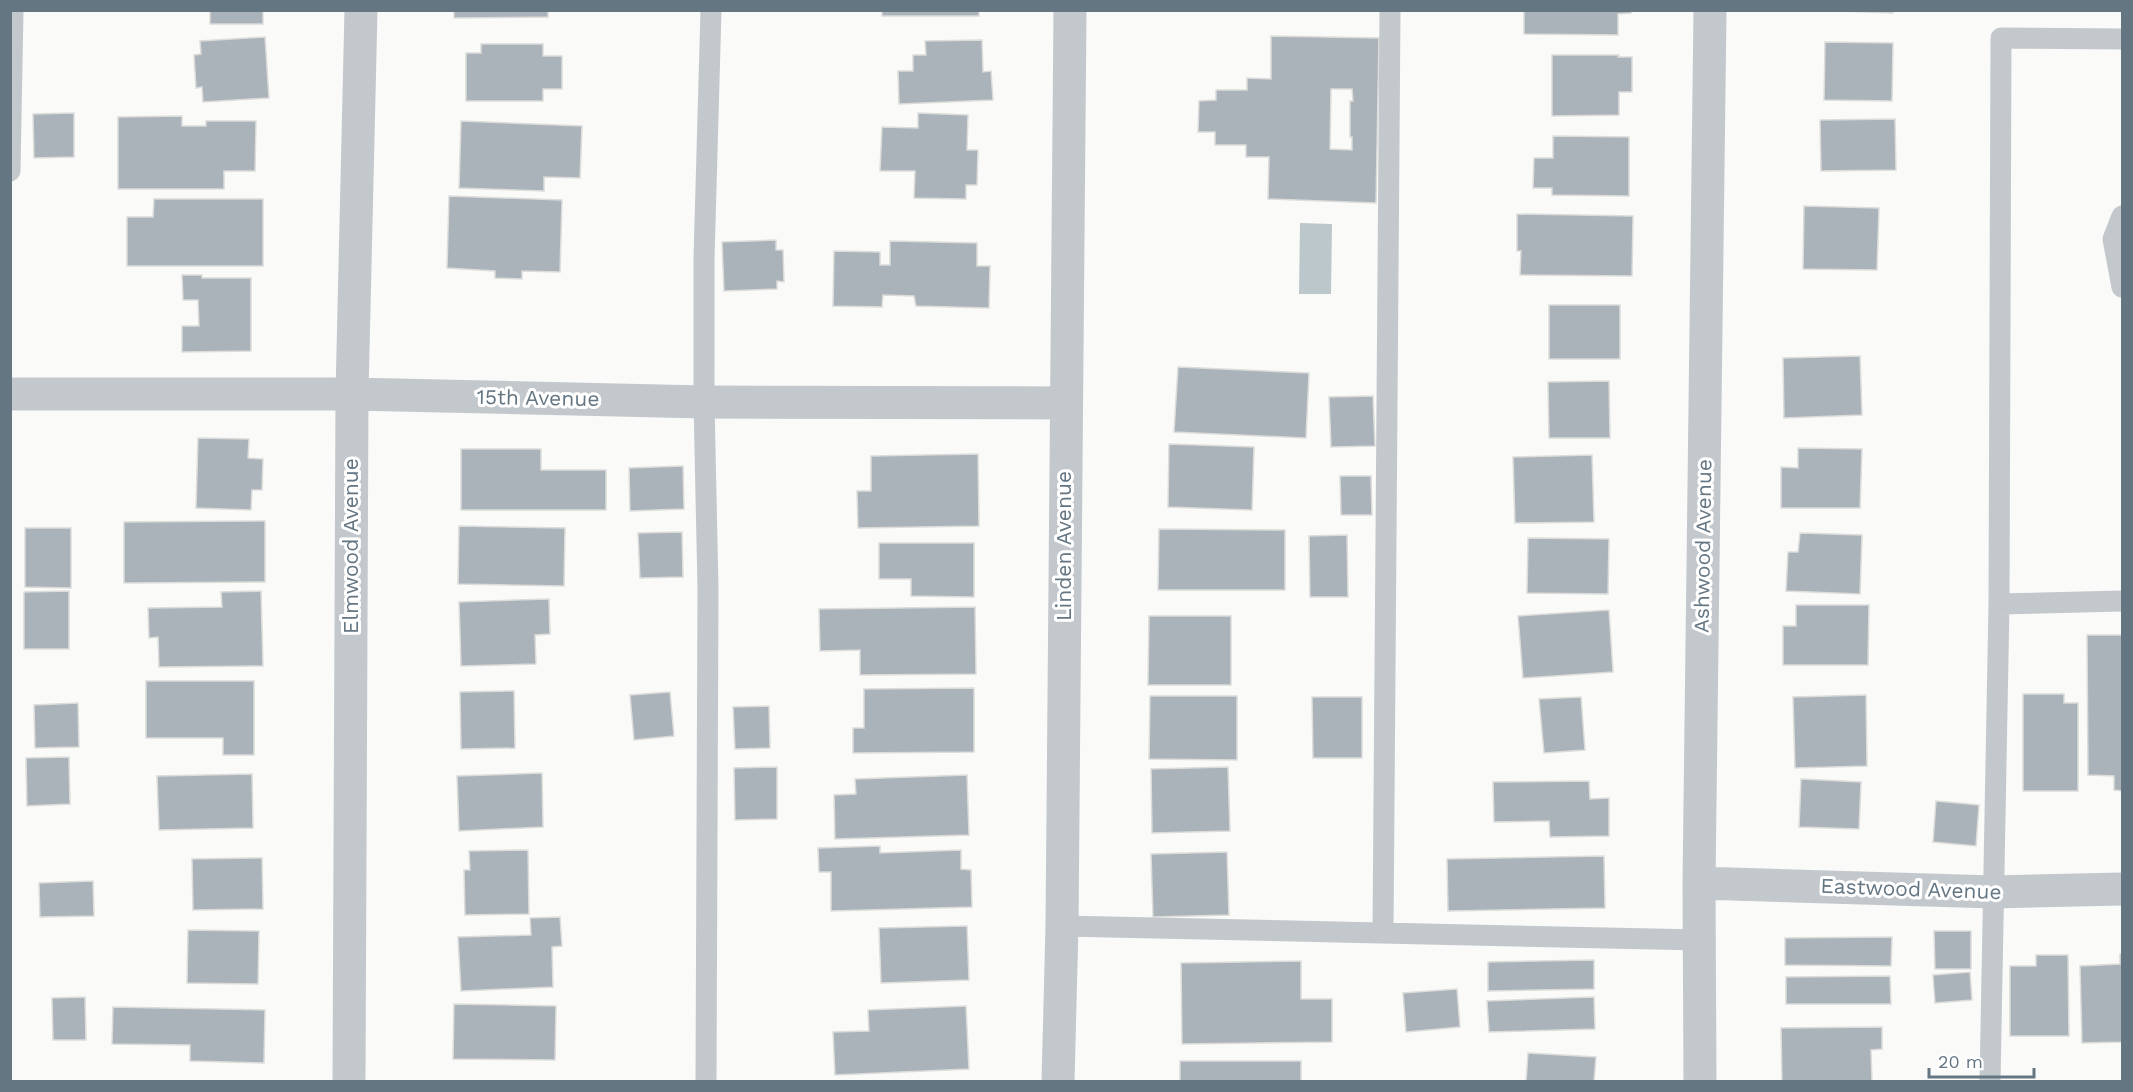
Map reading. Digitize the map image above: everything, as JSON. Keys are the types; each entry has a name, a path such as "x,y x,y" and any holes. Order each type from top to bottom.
{"street":[{"name":"Elmwood Avenue","path":"349,1082 352,394 361,10"},
{"name":"Linden Avenue","path":"1058,1082 1062,926 1070,10"},
{"name":"Ashwood Avenue","path":"1700,1082 1699,883 1710,10"},
{"name":"15th Avenue","path":"10,394 352,394 704,402 1065,403"},
{"name":"Eastwood Avenue","path":"1699,883 1994,892 2122,890"}],"lane":[{"path":"10,171 13,10"},
{"path":"706,1082 708,590 704,259 711,10"},
{"path":"1383,933 1390,10"},
{"path":"1990,1082 2000,604 2001,38 2122,39"},
{"path":"2122,216 2113,239 2122,287"},
{"path":"2000,604 2122,601"},
{"path":"1062,926 1700,940"}],"shaded area":[{"path":"1300,223 1332,224 1331,294 1299,294"}],"building":[{"path":"210,10 263,10 263,24 210,24"},
{"path":"454,10 548,10 548,17 454,18"},
{"path":"882,10 979,10 979,16 882,16"},
{"path":"1524,10 1631,10 1631,13 1618,14 1618,35 1524,34"},
{"path":"1812,10 1893,10 1893,13"},
{"path":"1271,36 1379,38 1376,203 1268,199 1269,157 1246,157 1246,145 1215,145 1215,132 1198,132 1199,101 1216,100 1216,90 1247,90 1247,78 1271,79","holes":["1331,89 1352,89 1353,101 1350,101 1352,150 1330,149"]},
{"path":"265,37 269,98 203,102 202,87 196,88 194,55 201,54 200,41"},
{"path":"982,40 983,72 991,71 993,100 899,104 898,71 913,71 913,55 926,55 925,41"},
{"path":"1825,42 1893,43 1892,101 1824,100"},
{"path":"481,44 543,44 543,56 562,56 562,89 543,89 543,101 466,101 466,53 481,53"},
{"path":"1552,55 1632,57 1632,92 1619,92 1619,115 1552,116"},
{"path":"74,113 74,157 34,158 33,114"},
{"path":"918,113 968,115 967,150 978,150 977,185 966,185 966,199 914,198 915,171 880,171 882,127 918,128"},
{"path":"182,116 182,126 206,126 206,121 256,121 255,171 224,171 224,189 118,189 118,117"},
{"path":"1895,119 1896,170 1821,171 1820,120"},
{"path":"461,121 582,126 580,178 544,177 544,191 459,188"},
{"path":"1553,136 1629,137 1629,196 1552,195 1552,188 1533,188 1534,158 1553,158"},
{"path":"449,196 562,200 560,272 522,271 522,279 495,278 495,271 447,268"},
{"path":"154,199 263,199 263,266 127,266 127,217 153,217"},
{"path":"1804,206 1879,208 1877,270 1803,269"},
{"path":"1517,214 1633,216 1632,276 1520,275 1521,251 1517,251"},
{"path":"776,240 776,250 783,250 784,282 777,281 777,289 724,291 722,242"},
{"path":"890,241 977,243 977,266 990,266 989,308 916,306 914,296 883,295 882,307 833,306 834,251 880,252 880,265 890,265"},
{"path":"182,275 202,275 202,278 251,278 251,351 182,352 182,326 199,326 198,300 183,300"},
{"path":"1549,305 1620,305 1620,359 1549,359"},
{"path":"1860,356 1862,415 1784,418 1783,358"},
{"path":"1178,367 1309,373 1306,438 1174,432"},
{"path":"1609,381 1610,438 1549,438 1548,382"},
{"path":"1373,396 1375,446 1331,447 1329,397"},
{"path":"198,438 249,439 248,458 263,459 262,490 252,490 251,510 196,508"},
{"path":"1169,444 1254,447 1252,510 1168,507"},
{"path":"1798,448 1862,449 1860,508 1781,508 1781,467 1798,468"},
{"path":"461,449 541,449 541,470 606,470 606,510 461,510"},
{"path":"978,454 979,526 858,528 857,491 871,491 871,456"},
{"path":"1592,455 1594,522 1515,523 1513,457"},
{"path":"683,466 684,509 630,511 629,468"},
{"path":"1340,476 1371,476 1372,515 1341,515"},
{"path":"265,521 265,582 124,583 124,522"},
{"path":"459,526 565,528 564,586 458,584"},
{"path":"25,528 71,528 71,588 25,587"},
{"path":"1159,529 1285,530 1285,590 1158,590"},
{"path":"682,532 683,577 640,578 638,533"},
{"path":"1800,533 1862,535 1860,594 1786,591 1788,552 1798,552"},
{"path":"1347,535 1348,597 1310,597 1309,536"},
{"path":"1528,538 1609,539 1608,594 1527,593"},
{"path":"879,543 974,543 974,597 911,596 911,579 879,579"},
{"path":"69,591 69,649 24,649 24,592"},
{"path":"261,591 263,666 159,667 158,637 149,638 148,608 222,607 221,592"},
{"path":"549,599 550,634 535,635 536,664 461,666 459,602"},
{"path":"1796,605 1869,605 1868,665 1783,665 1783,626 1796,626"},
{"path":"975,607 976,674 860,675 860,650 820,651 819,609"},
{"path":"1609,610 1613,672 1523,678 1518,616"},
{"path":"1149,616 1231,616 1231,685 1148,685"},
{"path":"2087,635 2122,635 2122,791 2114,790 2114,776 2088,775"},
{"path":"146,681 254,681 254,755 223,755 223,738 146,738"},
{"path":"974,688 974,752 853,753 853,728 864,728 864,689"},
{"path":"514,691 515,748 461,749 460,692"},
{"path":"670,692 674,736 634,740 630,695"},
{"path":"2023,694 2064,694 2064,703 2078,703 2078,791 2023,791"},
{"path":"1866,695 1867,766 1795,768 1793,697"},
{"path":"1150,696 1237,696 1237,760 1149,759"},
{"path":"1312,697 1362,697 1362,758 1313,758"},
{"path":"1581,697 1585,750 1544,753 1539,699"},
{"path":"78,703 79,747 35,748 34,705"},
{"path":"769,706 770,748 735,749 733,707"},
{"path":"69,757 70,804 27,806 26,758"},
{"path":"777,767 777,819 735,820 734,768"},
{"path":"1228,767 1230,831 1152,833 1151,769"},
{"path":"542,773 543,827 459,831 457,776"},
{"path":"252,774 253,828 159,830 157,776"},
{"path":"967,775 969,835 835,839 834,795 856,794 855,779"},
{"path":"1801,779 1861,782 1859,829 1799,827"},
{"path":"1589,781 1590,799 1609,798 1609,836 1550,837 1549,821 1494,822 1493,782"},
{"path":"1936,801 1979,805 1976,846 1933,842"},
{"path":"880,846 880,853 961,850 961,869 971,870 972,907 831,911 831,872 819,872 818,848"},
{"path":"528,850 529,914 465,915 464,870 470,870 469,851"},
{"path":"1227,852 1229,915 1153,917 1151,854"},
{"path":"1604,856 1605,908 1448,911 1447,859"},
{"path":"262,858 263,909 193,910 192,859"},
{"path":"93,881 94,916 40,917 39,883"},
{"path":"560,917 562,946 552,947 553,987 461,991 458,937 531,935 530,918"},
{"path":"967,926 969,980 881,983 879,928"},
{"path":"188,930 259,931 258,984 187,983"},
{"path":"1934,931 1971,931 1971,969 1935,969"},
{"path":"1892,937 1891,966 1785,965 1785,938"},
{"path":"2120,954 2122,954 2122,1042 2082,1043 2080,966 2120,964"},
{"path":"2036,955 2068,955 2069,1036 2010,1036 2010,966 2036,966"},
{"path":"1594,960 1594,989 1488,991 1488,962"},
{"path":"1301,961 1301,999 1332,999 1332,1042 1182,1044 1181,963"},
{"path":"1970,972 1972,1000 1935,1003 1933,975"},
{"path":"1890,976 1891,1004 1786,1004 1786,977"},
{"path":"1457,989 1460,1027 1406,1032 1403,993"},
{"path":"85,997 86,1040 53,1040 52,998"},
{"path":"1594,997 1595,1029 1489,1032 1487,1001"},
{"path":"454,1004 556,1006 555,1060 453,1059"},
{"path":"966,1006 969,1069 835,1075 833,1032 869,1031 868,1010"},
{"path":"113,1007 265,1010 264,1063 190,1061 190,1045 112,1044"},
{"path":"1882,1027 1882,1049 1871,1050 1872,1082 1782,1082 1781,1028"},
{"path":"1528,1053 1596,1057 1594,1082 1526,1082"},
{"path":"1180,1061 1301,1061 1301,1082 1180,1082"}]}
